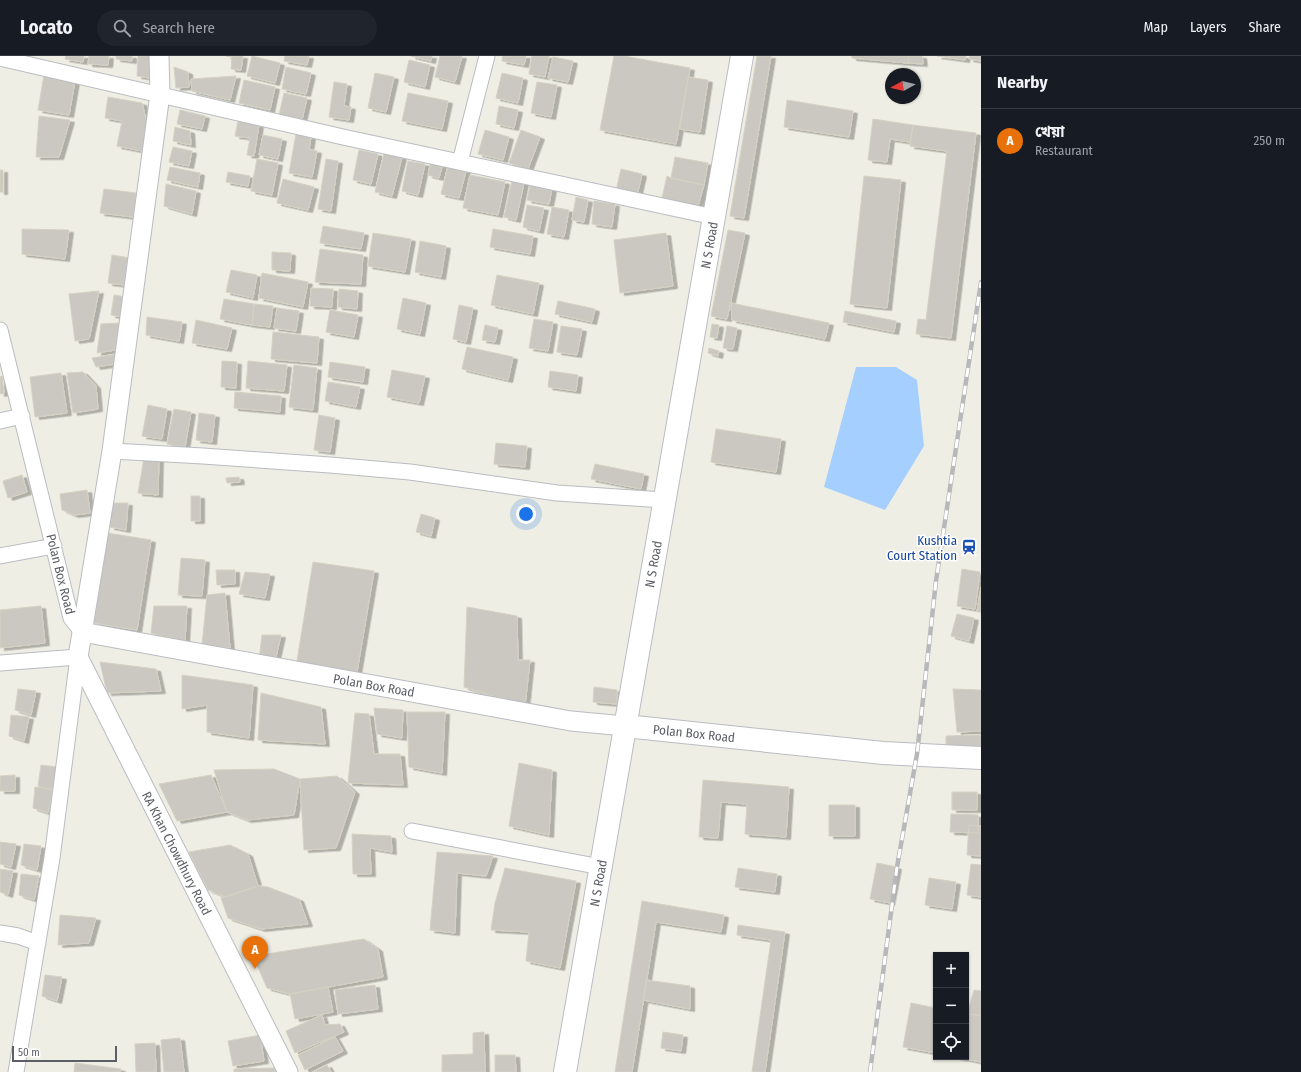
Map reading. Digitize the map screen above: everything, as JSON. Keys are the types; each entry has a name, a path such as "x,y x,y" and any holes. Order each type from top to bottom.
{"main road":[{"name":"N S Road","path":"565,1072 742,56"},
{"name":"Polan Box Road","path":"625,726 883,753 981,758"}],"street":[{"path":"16,1072 52,858 78,657 112,451 160,94 159,56"},
{"path":"460,162 487,56"},
{"path":"0,58 343,137 714,217"},
{"name":"Polan Box Road","path":"0,330 71,618 82,632 571,721 625,726"},
{"path":"0,421 22,416"},
{"path":"112,451 203,456 410,472 557,493 664,500"},
{"path":"0,556 54,546"},
{"path":"0,663 78,657"},
{"name":"RA Khan Chowdhury Road","path":"78,657 288,1072"},
{"path":"412,831 601,867"},
{"path":"0,933 18,936 38,943"}],"water":[{"path":"856,367 896,367 917,380 924,446 885,510 824,487"}],"building":[{"path":"66,56 84,56 83,62 65,59"},
{"path":"89,56 109,56 108,65 88,64"},
{"path":"116,56 132,56 132,61 116,59"},
{"path":"138,56 156,56 156,79 137,76"},
{"path":"226,56 243,56 241,70 231,69 232,57"},
{"path":"252,56 280,63 275,83 247,76"},
{"path":"285,56 309,56 307,65 284,61"},
{"path":"411,56 432,56 431,61"},
{"path":"440,56 462,56 455,82 435,77"},
{"path":"503,56 526,56 524,65 502,61"},
{"path":"532,56 549,56 545,77 529,74"},
{"path":"614,56 624,56 690,68 676,144 600,130"},
{"path":"757,56 771,56 744,218 730,216"},
{"path":"852,56 909,56 908,63 852,58"},
{"path":"909,56 922,56 923,64 908,63"},
{"path":"937,56 966,56 965,60"},
{"path":"970,56 981,56 981,61 969,59"},
{"path":"553,57 573,61 568,82 548,78"},
{"path":"409,60 430,65 425,87 404,82"},
{"path":"174,67 188,72 189,87 176,88"},
{"path":"286,67 311,73 306,94 282,89"},
{"path":"375,73 394,77 386,112 368,108"},
{"path":"502,73 523,78 518,103 496,98"},
{"path":"44,75 75,81 69,115 38,110"},
{"path":"236,76 230,100 192,91 191,79"},
{"path":"688,77 708,80 700,132 680,129"},
{"path":"244,80 275,87 270,110 239,103"},
{"path":"334,82 347,84 344,106 351,107 349,120 329,117"},
{"path":"537,82 557,85 551,117 531,113"},
{"path":"284,93 307,98 302,120 279,115"},
{"path":"408,93 448,101 442,129 402,121"},
{"path":"108,97 142,103 147,124 142,151 117,146 122,121 105,118"},
{"path":"787,100 853,111 849,137 784,127"},
{"path":"499,106 518,110 514,128 496,124"},
{"path":"180,110 205,116 202,129 177,124"},
{"path":"39,116 70,120 59,157 36,157"},
{"path":"873,119 913,125 910,142 890,139 887,162 868,160"},
{"path":"238,121 259,125 254,156 247,155 250,138 235,136"},
{"path":"913,125 976,133 951,338 916,334 918,319 926,320 947,151 910,146"},
{"path":"175,127 190,131 191,145 173,141"},
{"path":"485,130 509,137 503,160 478,154"},
{"path":"521,130 540,137 528,169 509,163"},
{"path":"296,134 311,137 309,149 317,151 312,177 289,173"},
{"path":"263,135 282,139 278,159 259,155"},
{"path":"173,147 192,151 189,166 169,162"},
{"path":"359,150 378,154 371,184 353,180"},
{"path":"384,153 402,157 392,196 375,192"},
{"path":"675,157 708,163 704,185 671,178"},
{"path":"257,159 278,163 272,195 251,191"},
{"path":"326,159 338,161 331,211 318,209"},
{"path":"408,161 425,164 418,195 402,191"},
{"path":"431,161 443,163 439,178 428,175"},
{"path":"448,166 466,171 459,198 441,194"},
{"path":"170,167 200,173 198,187 167,180"},
{"path":"621,169 642,174 637,196 616,191"},
{"path":"0,170 3,170 3,192 0,192"},
{"path":"228,172 250,176 248,186 226,182"},
{"path":"470,175 505,182 498,215 463,208"},
{"path":"667,176 704,185 698,206 662,198"},
{"path":"864,176 901,180 887,308 850,304"},
{"path":"283,179 314,187 308,210 277,203"},
{"path":"512,180 524,183 516,220 504,217"},
{"path":"166,184 196,191 192,214 164,206"},
{"path":"530,185 552,189 549,204 527,200"},
{"path":"104,189 136,193 133,217 100,213"},
{"path":"576,197 588,200 584,222 572,220"},
{"path":"594,201 615,204 612,227 592,224"},
{"path":"527,205 544,208 539,231 523,227"},
{"path":"552,207 569,210 564,237 547,234"},
{"path":"323,226 364,233 361,249 320,243"},
{"path":"22,229 69,230 65,259 22,254"},
{"path":"493,229 533,236 530,254 490,247"},
{"path":"728,230 745,233 727,319 711,316"},
{"path":"373,233 411,239 405,272 368,266"},
{"path":"666,233 673,286 620,293 614,240"},
{"path":"420,241 446,246 441,277 415,272"},
{"path":"320,249 363,255 361,284 315,282"},
{"path":"272,252 291,253 290,271 272,270"},
{"path":"112,255 137,259 133,286 108,283"},
{"path":"231,270 257,275 253,298 226,292"},
{"path":"262,273 308,282 303,307 259,298"},
{"path":"497,275 539,283 533,314 491,305"},
{"path":"311,288 333,289 332,307 310,306"},
{"path":"339,289 358,291 357,309 338,307"},
{"path":"99,291 89,339 75,341 69,294"},
{"path":"114,295 131,298 129,318 111,315"},
{"path":"403,298 426,303 420,334 397,329"},
{"path":"224,299 254,304 252,325 220,319"},
{"path":"558,301 595,309 592,322 555,314"},
{"path":"731,303 829,323 825,339 732,320"},
{"path":"254,304 273,306 270,327 252,325"},
{"path":"459,305 473,308 466,342 453,339"},
{"path":"277,308 299,311 296,331 274,328"},
{"path":"330,310 358,315 354,337 326,332"},
{"path":"845,311 896,321 894,332 843,322"},
{"path":"147,317 182,322 179,341 146,335"},
{"path":"534,319 553,322 548,351 529,348"},
{"path":"196,320 232,328 227,349 192,343"},
{"path":"119,323 115,350 97,353 101,324"},
{"path":"712,324 719,325 717,338 710,337"},
{"path":"485,325 498,328 495,342 482,340"},
{"path":"561,326 582,329 577,355 557,352"},
{"path":"727,326 737,328 733,349 723,348"},
{"path":"273,332 319,337 317,363 271,359"},
{"path":"467,347 513,357 508,380 462,369"},
{"path":"709,348 719,351 718,356 708,353"},
{"path":"118,354 115,364 96,367 92,358"},
{"path":"222,361 237,362 236,388 221,387"},
{"path":"248,361 287,365 284,391 246,388"},
{"path":"330,362 365,367 363,382 328,377"},
{"path":"294,365 317,368 313,410 289,407"},
{"path":"392,370 425,376 419,403 387,397"},
{"path":"550,371 578,375 576,391 548,387"},
{"path":"83,372 96,386 98,409 73,413 67,373"},
{"path":"61,373 67,413 35,417 30,377"},
{"path":"2,376 4,393 0,394 0,377"},
{"path":"328,382 360,387 356,407 325,401"},
{"path":"235,392 281,396 280,412 234,408"},
{"path":"148,405 167,409 162,439 142,436"},
{"path":"174,409 191,412 185,447 167,444"},
{"path":"199,413 215,415 212,442 196,440"},
{"path":"319,415 335,418 330,452 314,450"},
{"path":"716,429 781,439 776,472 711,462"},
{"path":"496,443 527,446 525,467 494,464"},
{"path":"144,458 159,458 158,495 138,493"},
{"path":"595,464 644,474 641,489 591,479"},
{"path":"22,475 27,492 8,498 3,481"},
{"path":"239,477 240,482 227,483 226,478"},
{"path":"87,490 90,513 74,515 62,510 60,494"},
{"path":"191,496 200,496 200,521 191,521"},
{"path":"110,503 128,503 126,530 110,527"},
{"path":"421,514 435,518 431,536 416,532"},
{"path":"108,533 151,540 137,630 94,623"},
{"path":"181,558 205,560 202,596 178,595"},
{"path":"313,562 374,571 356,678 296,667"},
{"path":"962,569 980,572 975,609 957,606"},
{"path":"216,570 235,570 235,584 217,585"},
{"path":"245,572 270,574 265,598 239,594"},
{"path":"981,587 981,612 977,612"},
{"path":"225,593 230,648 202,645 207,595"},
{"path":"41,606 45,643 0,648 0,610"},
{"path":"154,606 187,606 185,641 151,633"},
{"path":"467,607 517,616 518,660 530,660 525,706 464,687"},
{"path":"957,614 974,618 969,641 951,636"},
{"path":"262,635 281,635 276,657 259,660"},
{"path":"100,662 156,669 161,691 107,693"},
{"path":"182,675 253,685 249,738 207,732 207,705 182,709"},
{"path":"594,687 617,690 617,704 593,702"},
{"path":"18,689 36,691 31,715 15,710"},
{"path":"953,689 981,690 981,731 957,732"},
{"path":"261,693 321,707 325,744 258,740"},
{"path":"374,708 403,710 402,738 377,734"},
{"path":"407,712 445,712 442,773 409,767"},
{"path":"355,713 369,714 374,754 400,754 403,785 348,783"},
{"path":"11,715 29,717 24,741 9,736"},
{"path":"981,735 981,746 946,746 946,736"},
{"path":"519,763 552,770 549,835 509,826"},
{"path":"41,765 58,767 53,791 38,786"},
{"path":"274,769 300,779 294,815 247,820 227,812 214,770"},
{"path":"15,775 15,791 0,791 0,776"},
{"path":"211,775 227,812 177,821 159,784"},
{"path":"337,776 355,792 336,848 304,850 300,779"},
{"path":"703,780 789,787 786,837 745,834 747,804 721,802 718,838 699,837"},
{"path":"35,787 53,789 48,813 33,808"},
{"path":"952,792 977,792 977,810 952,810"},
{"path":"829,805 855,805 855,836 829,836"},
{"path":"951,814 978,815 978,833 950,832"},
{"path":"969,825 981,826 981,856 967,855"},
{"path":"352,834 391,836 392,852 370,848 371,874 353,874"},
{"path":"0,842 16,844 11,867 0,864"},
{"path":"24,844 41,846 37,870 21,865"},
{"path":"230,845 248,854 258,886 226,897 208,890 189,852"},
{"path":"437,852 493,856 486,876 457,873 455,933 430,930"},
{"path":"877,863 897,867 890,903 870,899"},
{"path":"971,864 981,865 981,897 967,895"},
{"path":"505,868 576,881 560,968 526,961 529,932 491,930 495,903"},
{"path":"738,868 777,874 775,892 735,887"},
{"path":"0,869 13,871 8,895 0,892"},
{"path":"21,874 39,876 34,900 19,895"},
{"path":"929,878 956,882 952,909 925,905"},
{"path":"258,886 268,887 299,899 308,924 261,929 228,918 221,898"},
{"path":"642,901 724,915 721,932 656,922 632,1072 615,1072"},
{"path":"60,915 96,918 89,943 58,945"},
{"path":"738,925 785,932 765,1072 752,1072 771,940 737,935"},
{"path":"364,939 378,949 383,977 290,994 267,988 253,956"},
{"path":"45,975 62,977 57,1001 42,996"},
{"path":"646,980 690,986 690,1009 643,1000"},
{"path":"375,985 378,1009 338,1014 335,990"},
{"path":"328,987 333,1012 295,1019 290,994"},
{"path":"974,990 981,991 981,1015 969,1014 969,1007"},
{"path":"911,1003 933,1007 933,1052 903,1047"},
{"path":"969,1014 981,1016 981,1062 969,1060"},
{"path":"322,1015 325,1025 340,1024 344,1032 295,1053 286,1031"},
{"path":"484,1032 485,1072 442,1072 442,1055 473,1054 473,1033"},
{"path":"663,1032 683,1035 681,1051 661,1048"},
{"path":"260,1035 264,1061 233,1066 228,1041"},
{"path":"335,1037 343,1051 305,1070 298,1055"},
{"path":"180,1038 184,1072 164,1072 161,1040"},
{"path":"155,1043 156,1072 136,1072 135,1044"},
{"path":"495,1055 515,1055 516,1072 495,1072"},
{"path":"75,1063 121,1069 120,1072 74,1072"},
{"path":"327,1065 331,1072 313,1072"},
{"path":"275,1068 275,1072 234,1072 234,1069"}],"railway":[{"path":"870,1072 897,867 917,754 936,581 981,282"}],"place":[{"name":"Kushtia Court Station","path":"969,547"},
{"name":"খেয়া","path":"255,969"}]}
